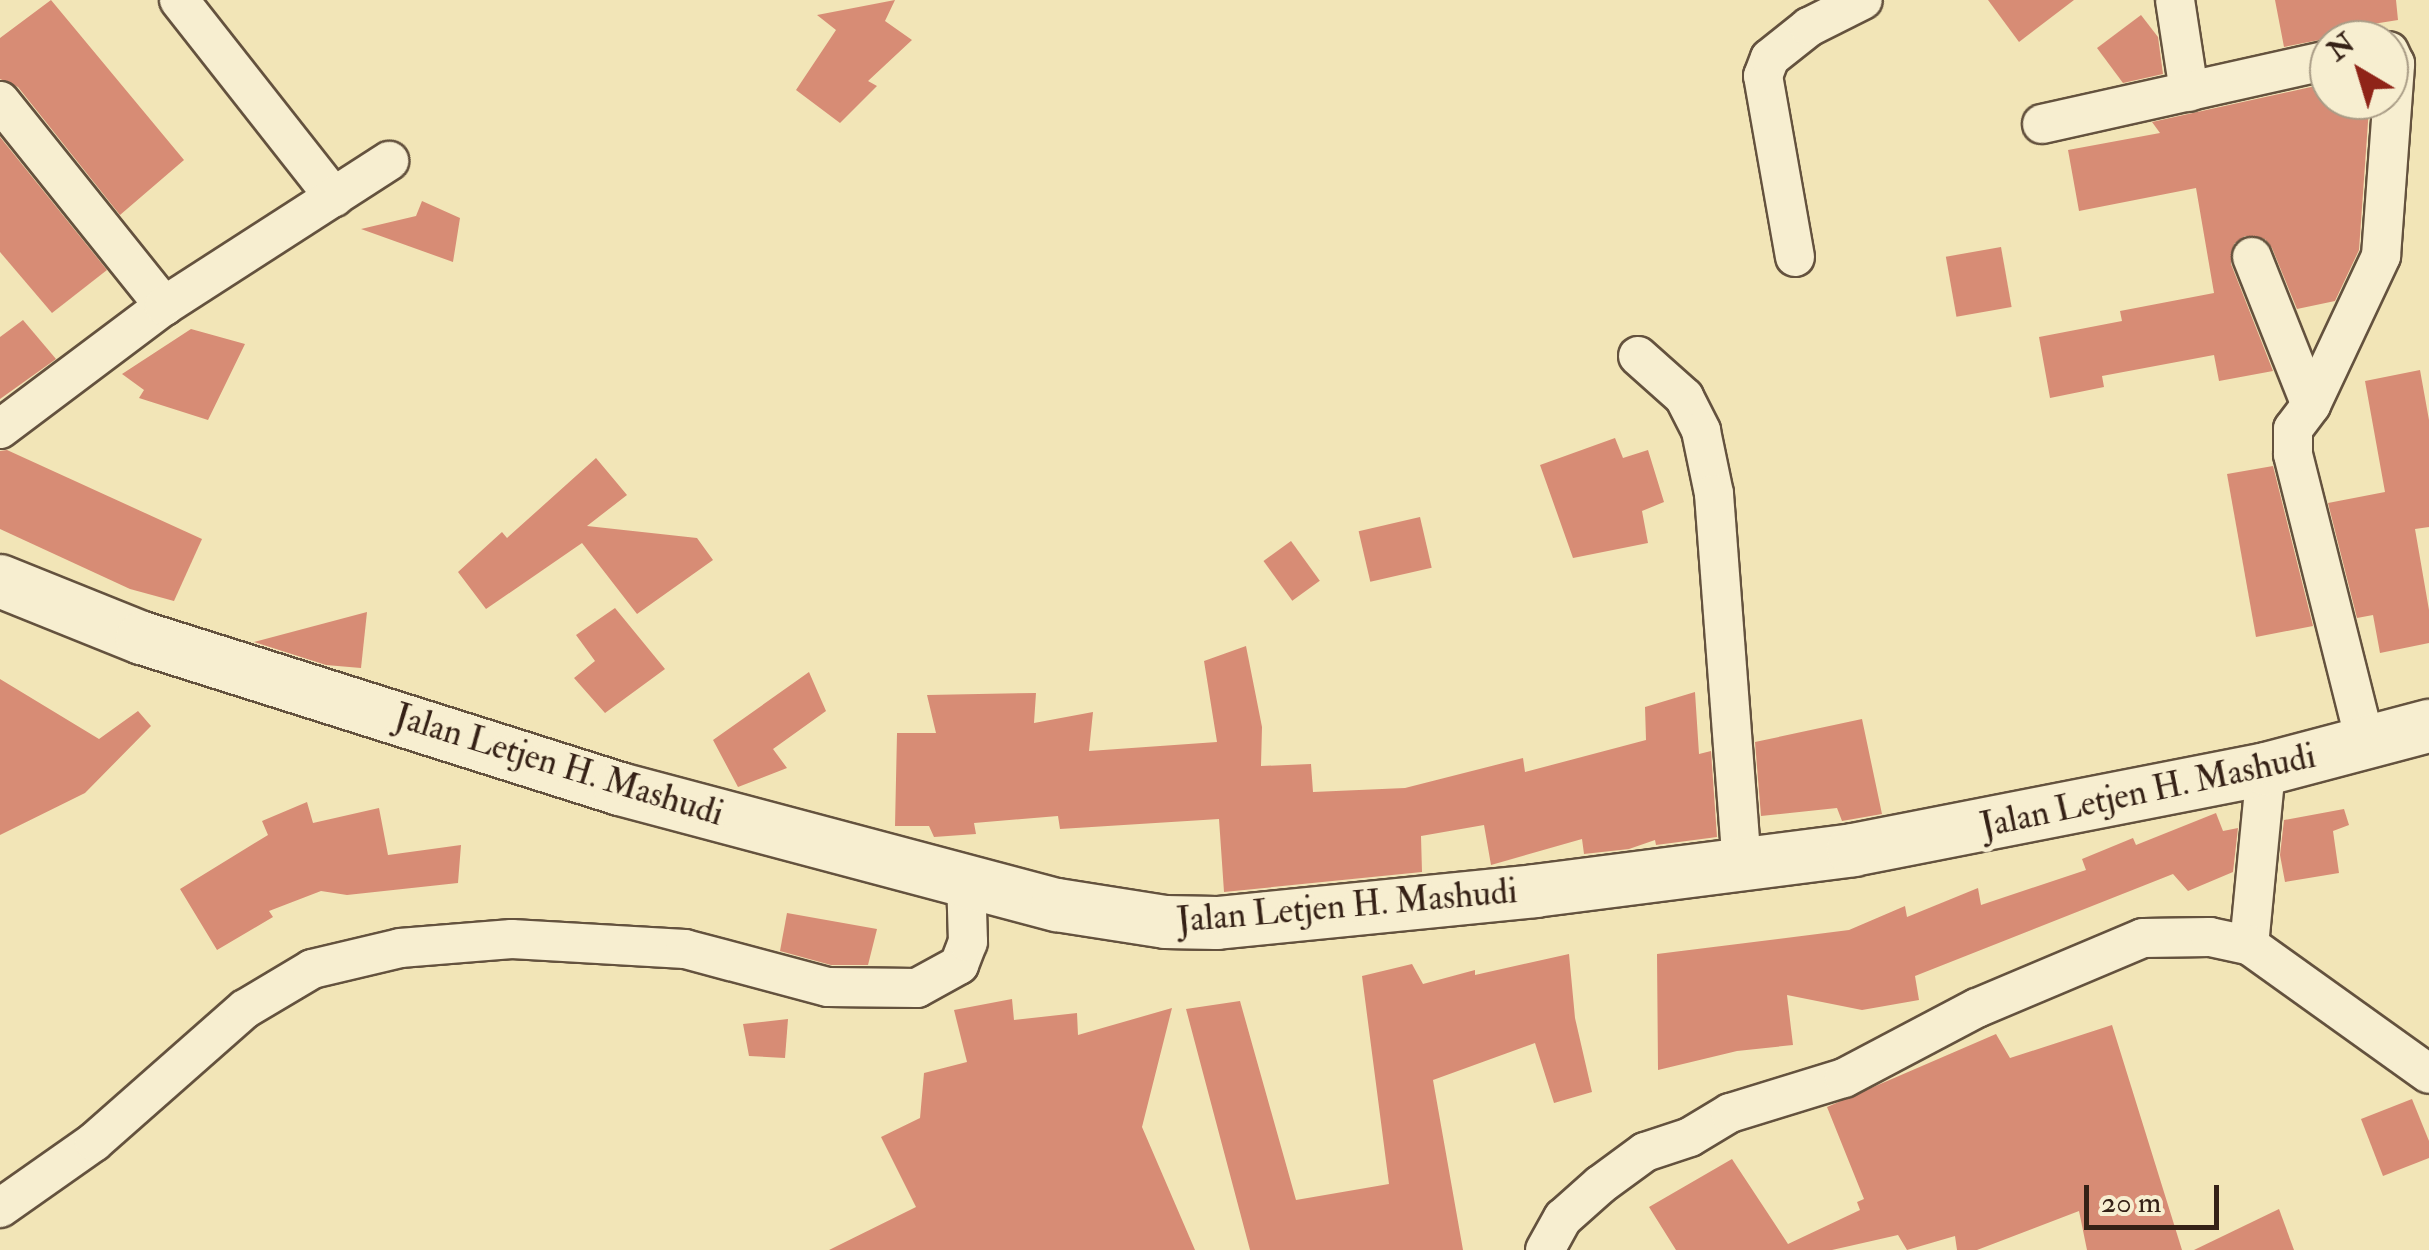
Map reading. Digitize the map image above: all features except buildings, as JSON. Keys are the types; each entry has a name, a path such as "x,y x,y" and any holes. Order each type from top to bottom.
{"main road":[{"name":"Jalan Letjen H. Mashudi","path":"0,581 142,638 620,789 1057,905 1164,922 1217,922 1535,891 1853,850 2266,769 2429,726"}],"street":[{"path":"179,0 334,197"},
{"path":"1795,257 1764,76 1770,58 1809,27 1864,0"},
{"path":"2175,0 2189,92"},
{"path":"2042,124 2309,65"},
{"path":"0,101 164,306"},
{"path":"2366,745 2294,454 2293,429 2310,405 2381,256 2391,120"},
{"path":"0,429 164,306 390,161"},
{"path":"2252,257 2310,405"},
{"path":"1638,356 1684,397 1701,430 1714,494 1742,865"},
{"path":"2249,944 2266,769"},
{"path":"0,1208 94,1142 245,1009 312,970 400,948 512,939 684,949 828,987 917,988 959,966 968,942 966,878"},
{"path":"1545,1250 1563,1218 1645,1152 1690,1137 1730,1113 1844,1078 1977,1008 2143,938 2210,937 2249,944 2429,1074"}]}
